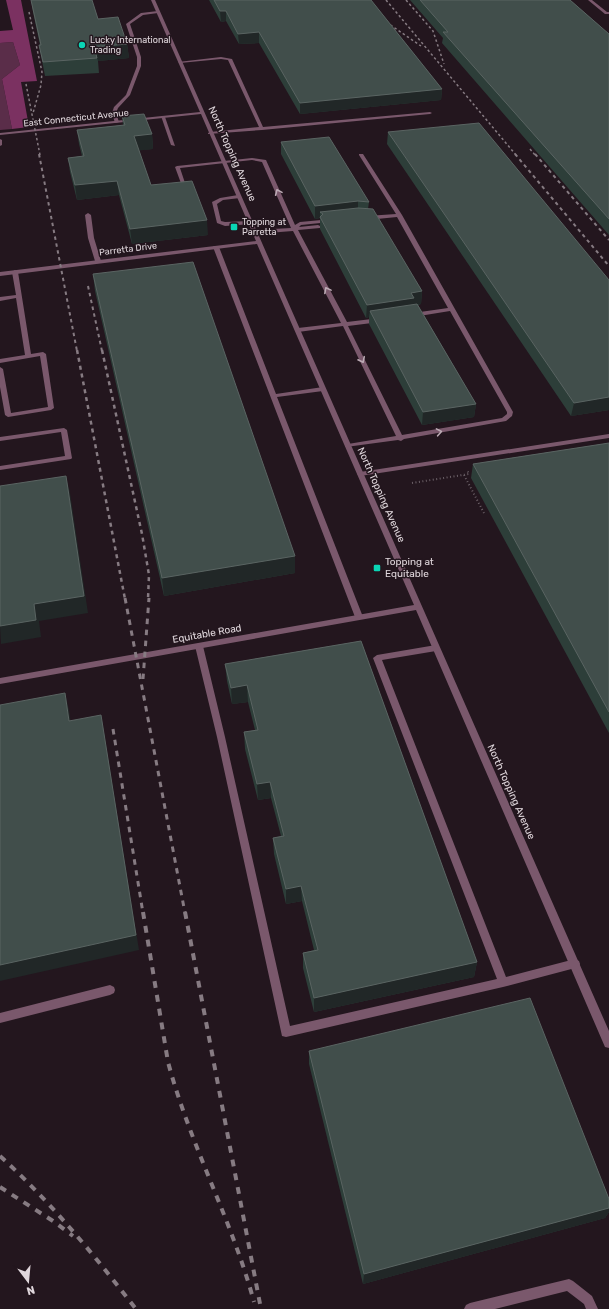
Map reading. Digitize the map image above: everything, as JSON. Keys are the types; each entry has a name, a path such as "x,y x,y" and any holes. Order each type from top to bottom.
{"street":[{"name":"North Topping Avenue","path":"153,0 609,1043"},
{"path":"590,0 608,14"},
{"path":"117,122 114,113 116,108 128,95 139,66 139,57 128,24 142,14 157,12"},
{"path":"180,62 221,58 230,59 262,128"},
{"name":"East Connecticut Avenue","path":"0,134 202,113"},
{"path":"210,133 430,113"},
{"path":"163,117 173,145"},
{"path":"0,140 0,145"},
{"path":"348,446 504,420 510,416 510,412 399,215 361,155"},
{"path":"184,186 177,167 252,159 264,161 294,228 345,325 400,438"},
{"path":"238,197 222,199 214,203 219,222 225,224 250,223"},
{"path":"88,215 91,238 98,261"},
{"path":"358,217 372,218 399,215"},
{"path":"363,222 372,218"},
{"path":"294,228 300,224 336,220"},
{"path":"254,232 333,226"},
{"name":"Parretta Drive","path":"0,274 258,242"},
{"path":"216,247 358,617"},
{"path":"15,272 28,357"},
{"path":"0,298 19,296"},
{"path":"406,316 452,309"},
{"path":"298,330 383,319"},
{"path":"0,361 43,354 51,408 8,415 0,368"},
{"path":"274,396 323,389"},
{"path":"0,439 64,430 69,458 0,468"},
{"path":"360,474 609,436"},
{"name":"Equitable Road","path":"0,681 418,607"},
{"path":"199,646 221,737 286,1032 575,964"},
{"path":"436,648 377,658 503,982"},
{"path":"0,1018 110,990"},
{"path":"470,1309 569,1285 588,1300 592,1309"}],"path":[{"path":"412,483 469,474 461,459"},
{"path":"464,475 485,515"}],"shaded area":[{"path":"6,0 21,0 37,81 21,82 29,127 12,129 2,79 20,65 13,42 0,43 0,31 13,30"},
{"path":"13,42 20,65 2,79 12,129 0,130 0,43"}],"building":[{"name":"Lucky International Trading","path":"31,0 92,0 98,19 118,17 127,44 94,47 97,58 43,62 39,45 41,45"},
{"path":"214,0 371,0 442,89 300,103 259,32 238,34 226,11 220,11"},
{"path":"420,0 570,0 609,34 609,219 443,32 448,32"},
{"path":"144,114 152,134 134,136 151,185 192,181 207,220 130,229 117,181 75,185 68,158 84,156 77,130 125,125 122,116"},
{"path":"479,123 609,280 609,397 574,403 388,132"},
{"path":"329,137 369,202 358,201 315,206 281,142"},
{"path":"358,208 373,209 422,291 411,293 414,298 367,305 320,217 323,214 320,212"},
{"path":"193,262 295,556 162,578 93,274"},
{"path":"417,304 476,404 423,412 370,311"},
{"path":"609,443 609,712 473,464"},
{"path":"66,476 84,596 34,604 36,620 0,626 0,486"},
{"path":"361,641 477,962 314,998 303,953 318,950 301,886 286,889 273,838 284,836 270,782 257,784 244,732 258,730 247,685 231,688 225,664"},
{"path":"65,693 69,721 101,715 136,935 0,965 0,705"},
{"path":"530,998 609,1199 609,1208 364,1274 309,1051"}],"railway":[{"path":"366,0 386,22 421,46"},
{"path":"386,0 516,155"},
{"path":"406,0 433,31 444,64"},
{"path":"29,12 42,72 41,85 33,113"},
{"path":"26,84 40,155"},
{"path":"530,149 535,155"},
{"path":"39,154 77,351"},
{"path":"515,154 609,266"},
{"path":"535,154 609,240"},
{"path":"88,286 102,351"},
{"path":"77,350 125,599"},
{"path":"102,350 142,534 149,575 148,599"},
{"path":"125,598 185,913"},
{"path":"143,679 149,598"},
{"path":"113,729 143,913"},
{"path":"143,912 168,1062 177,1093 234,1242 254,1302"},
{"path":"185,912 261,1309"},
{"path":"0,1156 54,1210 136,1309"},
{"path":"0,1187 53,1221 73,1236"}],"place":[{"name":"Lucky International Trading","path":"82,45"},
{"name":"Topping at Parretta","path":"234,227"},
{"name":"Topping at Equitable","path":"377,568"}]}
